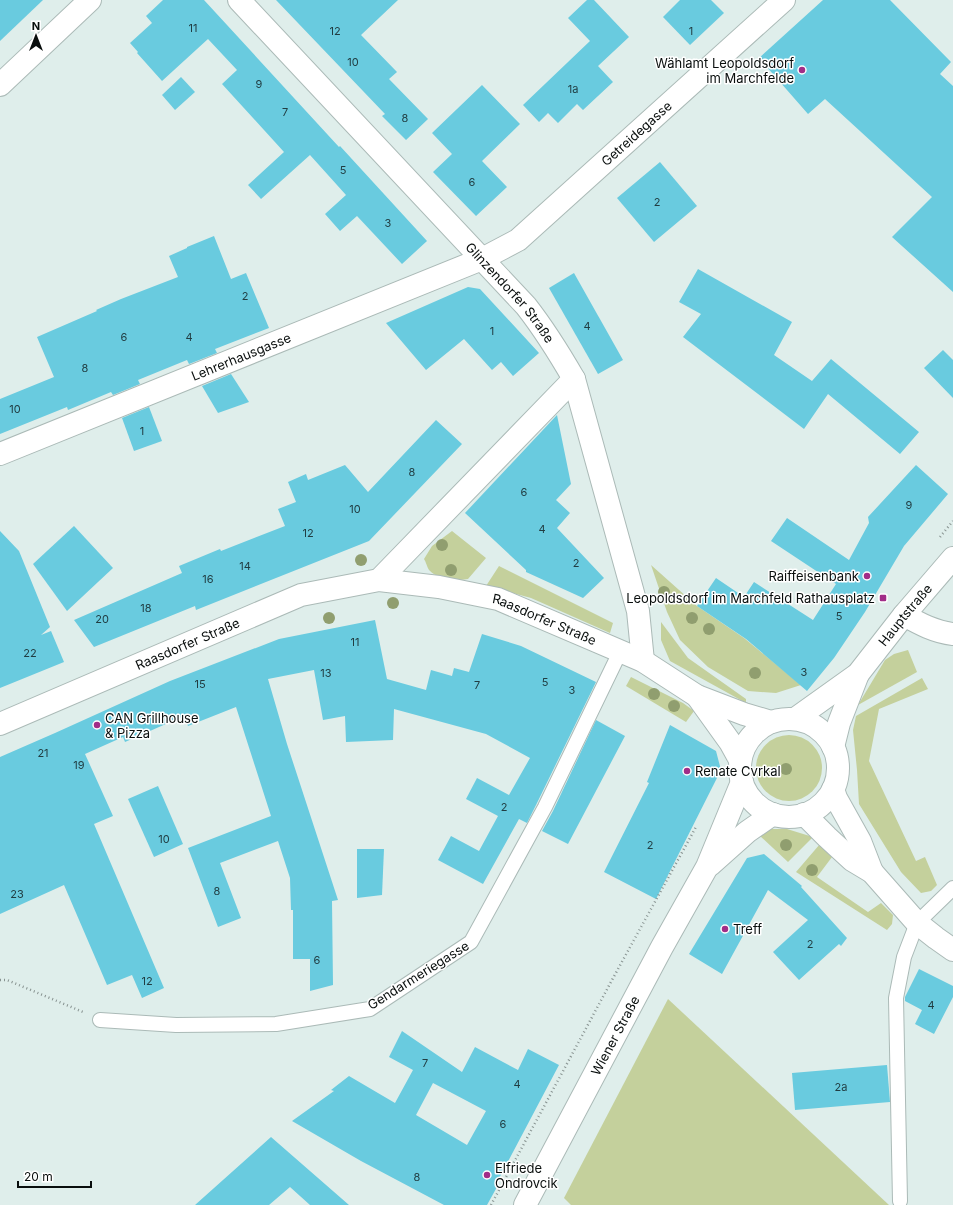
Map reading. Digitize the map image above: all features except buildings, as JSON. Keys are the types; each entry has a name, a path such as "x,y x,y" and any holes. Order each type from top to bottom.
{"main road":[{"path":"0,85 90,0"},
{"name":"Glinzendorfer Straße","path":"239,0 526,306 546,332 574,379 638,611 642,660"},
{"name":"Getreidegasse","path":"482,259 518,240 770,5"},
{"name":"Lehrerhausgasse","path":"0,454 482,259"},
{"path":"380,580 574,379"},
{"name":"Hauptstraße","path":"795,719 858,674 904,615 953,558"},
{"name":"Raasdorfer Straße","path":"0,724 301,594 380,580 439,587 498,599 620,652 642,660 697,696 770,722"},
{"path":"904,615 926,627 953,634"},
{"name":"Hauptstraße","path":"833,747 839,723 858,674"},
{"name":"Raasdorfer Straße","path":"697,696 730,742 740,760"},
{"path":"795,719 816,727 826,736 833,747 838,768 833,789 820,805 804,814 783,816 773,814 754,803 742,782 740,760 752,735 761,727 770,722 795,719"},
{"name":"Wiener Straße","path":"525,1205 662,947 707,867 742,782"},
{"path":"833,789 836,798 860,842 872,872"},
{"name":"Wiener Straße","path":"707,867 747,832 773,814"},
{"path":"804,814 852,860 872,872 917,923 953,950"}],"lane":[{"name":"Gendarmeriegasse","path":"100,1020 176,1025 276,1024 370,1009 471,942 545,807 620,652"},
{"path":"900,1201 896,998 904,957 917,923 953,888"}],"path":[{"path":"939,539 953,520"},
{"path":"491,1205 696,827"},
{"path":"0,980 7,980 100,1020"}],"green space":[{"path":"452,531 486,558 468,579 453,580 433,574 429,570 424,559 432,546"},
{"path":"651,565 697,606 744,638 801,685 776,693 748,691 708,667 680,640 667,612"},
{"path":"499,566 613,623 610,633 531,598 486,586"},
{"path":"661,622 688,658 746,699 746,703 670,661 661,640"},
{"path":"908,650 917,672 858,705 885,660 894,654"},
{"path":"631,677 683,703 694,711 686,722 626,686"},
{"path":"922,678 928,689 879,709 869,761 916,861 925,857 937,885 931,891 921,893 901,872 859,804 853,730 856,716"},
{"path":"789,735 802,738 812,745 819,755 822,768 819,781 812,791 802,798 789,801 776,798 766,791 759,781 756,768 759,755 766,745 776,738"},
{"path":"770,829 787,829 813,837 788,862 759,835"},
{"path":"820,844 832,857 817,877 868,912 881,903 893,915 892,924 887,930 796,872"},
{"path":"668,999 889,1205 571,1205 564,1198"}],"place":[{"name":"Wählamt Leopoldsdorf im Marchfelde","path":"802,70"},
{"name":"Raiffeisenbank","path":"867,576"},
{"name":"Leopoldsdorf im Marchfeld Rathausplatz","path":"883,598"},
{"name":"CAN Grillhouse & Pizza","path":"97,725"},
{"name":"Renate Cvrkal","path":"687,771"},
{"name":"Treff","path":"725,929"},
{"name":"Elfriede Ondrovcik","path":"487,1175"}]}
